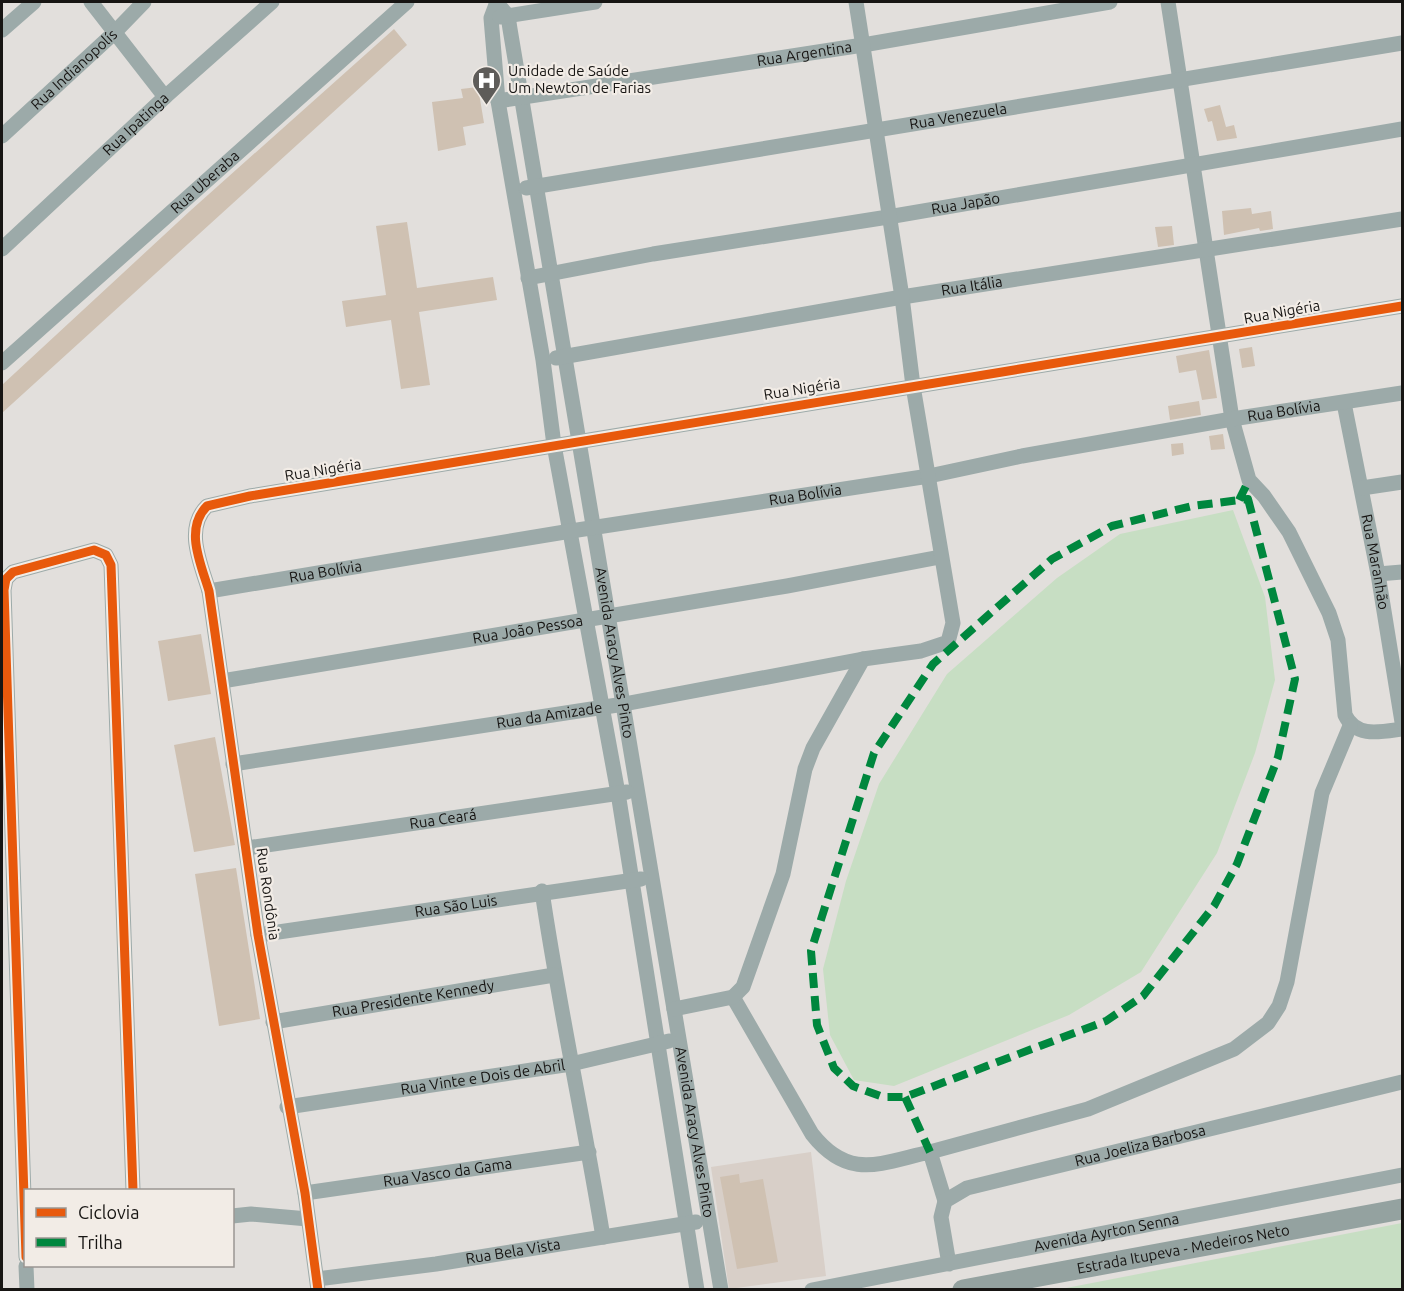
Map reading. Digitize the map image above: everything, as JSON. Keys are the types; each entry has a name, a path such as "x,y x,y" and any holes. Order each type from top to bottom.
{"main road":[{"name":"Estrada Itupeva - Medeiros Neto","path":"963,1290 1402,1209"}],"street":[{"path":"2,30 34,2"},
{"path":"91,2 165,97"},
{"name":"Rua Indianopolís","path":"2,136 114,33 144,2"},
{"name":"Rua Ipatinga","path":"2,249 165,97 272,2"},
{"name":"Rua Uberaba","path":"2,363 407,2"},
{"path":"496,2 508,16"},
{"path":"496,2 491,18 595,2"},
{"path":"856,2 874,130 902,297 913,386 930,476 940,557"},
{"name":"Rua Argentina","path":"498,101 863,45 1110,2"},
{"path":"1168,2 1182,80 1232,419 1249,480 1264,496 1289,532 1329,613 1338,640 1345,715 1350,726 1363,732 1402,729"},
{"name":"Avenida Aracy Alves Pinto","path":"508,16 721,1290"},
{"name":"Avenida Aracy Alves Pinto","path":"491,18 498,101 543,360 554,444 618,793 697,1290"},
{"name":"Rua Venezuela","path":"514,190 1402,43"},
{"name":"Rua Japão","path":"528,278 653,254 888,217 1402,129"},
{"name":"Rua Itália","path":"543,360 902,297 1402,219"},
{"name":"Rua Nigéria","path":"207,506 250,496 554,444 1219,338 1402,306"},
{"name":"Rua Bolívia","path":"209,591 571,531 930,476 1022,456 1232,419 1402,393"},
{"name":"Rua Maranhão","path":"1344,403 1378,574 1402,722"},
{"path":"1362,488 1402,482"},
{"name":"Rua Rondônia","path":"207,506 200,514 195,528 196,546 209,591 258,935 287,1107 305,1193 317,1284"},
{"path":"24,1197 4,602 6,579 14,572 94,550 106,555 111,565 133,1189"},
{"name":"Rua João Pessoa","path":"222,681 787,586 940,557"},
{"name":"Rua da Amizade","path":"233,764 601,708 942,646 948,642 953,623 940,557"},
{"path":"1378,574 1402,572"},
{"path":"674,1009 733,997 743,987 783,874 805,769 813,748 863,659"},
{"path":"733,997 812,1134 830,1154 852,1165 866,1166 930,1152 1088,1109 1234,1048 1268,1023 1279,1006 1287,982 1322,793 1350,726"},
{"name":"Rua Ceará","path":"247,848 639,790"},
{"name":"Rua São Luis","path":"258,935 542,891 653,877"},
{"path":"542,891 554,975 589,1152 603,1237"},
{"name":"Rua Presidente Kennedy","path":"273,1022 554,975"},
{"name":"Rua Vinte e Dois de Abril","path":"287,1107 571,1064 678,1039"},
{"name":"Rua Joeliza Barbosa","path":"945,1201 982,1182 1402,1082"},
{"name":"Rua Vasco da Gama","path":"305,1193 589,1152"},
{"path":"930,1152 945,1201 941,1217 949,1264"},
{"name":"Avenida Ayrton Senna","path":"812,1290 1402,1175"},
{"path":"234,1215 308,1219"},
{"name":"Rua Bela Vista","path":"317,1284 687,1225 709,1219"},
{"path":"26,1267 27,1290"}],"shaded area":[{"path":"811,1152 826,1276 729,1289 711,1167"}],"green space":[{"path":"1233,510 1265,597 1275,680 1255,753 1217,853 1141,972 1069,1015 894,1086 854,1080 830,1035 823,969 846,881 879,784 947,674 1057,578 1120,534"},
{"path":"1402,1223 1402,1289 1061,1289"}],"building":[{"path":"394,29 407,45 2,413 2,385 190,211"},
{"path":"478,87 484,123 463,127 466,145 438,151 432,102 463,98 461,89"},
{"path":"1220,105 1226,127 1234,125 1237,138 1217,141 1212,121 1208,122 1204,109"},
{"path":"1251,208 1252,214 1271,211 1273,229 1260,231 1259,228 1224,235 1222,211"},
{"path":"407,222 417,288 493,277 497,300 419,312 430,385 401,389 391,320 346,327 342,301 386,295 376,226"},
{"path":"1172,226 1174,245 1158,247 1155,227"},
{"path":"1252,347 1255,366 1242,368 1239,349"},
{"path":"1209,350 1217,398 1202,400 1196,370 1179,373 1176,356"},
{"path":"1199,401 1201,415 1170,420 1168,406"},
{"path":"1223,434 1225,449 1211,450 1209,436"},
{"path":"1183,443 1184,454 1172,456 1171,444"},
{"path":"201,634 211,694 168,701 158,641"},
{"path":"215,737 235,845 194,852 174,745"},
{"path":"236,868 260,1019 219,1026 195,874"},
{"path":"739,1174 740,1183 763,1179 778,1262 737,1269 720,1177"}],"marked path":[{"path":"1239,500 1249,480"},
{"path":"1248,499 1295,679 1278,757 1237,864 1214,906 1143,996 1106,1021 905,1097 883,1097 853,1086 834,1068 817,1025 811,951 874,753 933,664 1052,559 1112,526 1192,506 1248,499"},
{"path":"905,1097 930,1152"}],"cycle path":[{"path":"318,1290 305,1193 258,935 209,591 196,547 196,525 207,506 250,496 1402,306"},
{"path":"24,1196 4,590 6,579 13,572 94,550 106,555 111,565 133,1189"}],"place":[{"name":"Unidade de Saúde Um Newton de Farias","path":"487,106"}]}
